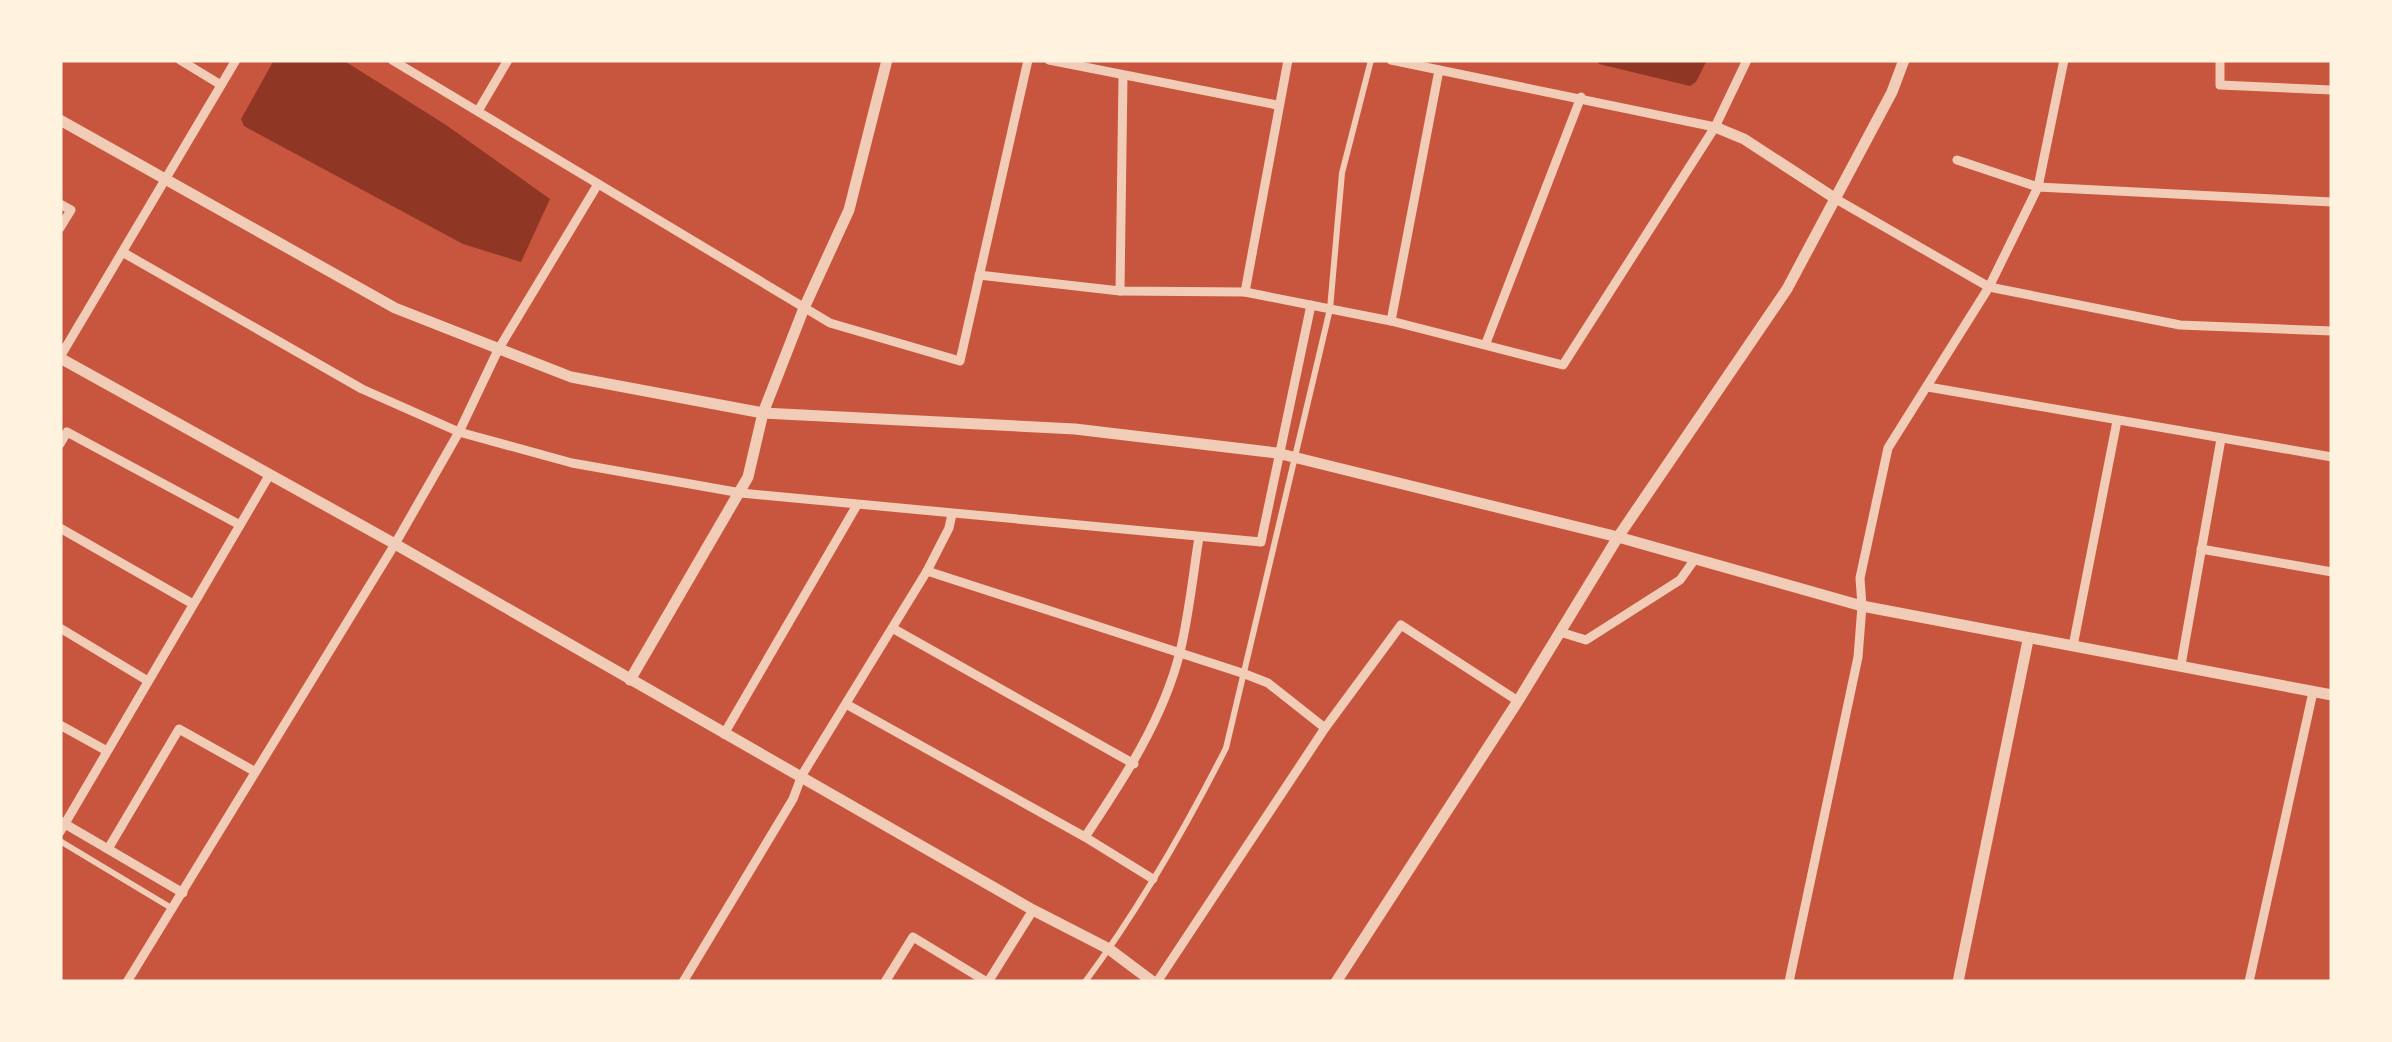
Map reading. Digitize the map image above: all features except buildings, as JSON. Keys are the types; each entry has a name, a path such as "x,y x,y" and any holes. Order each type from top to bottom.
{"street":[{"path":"180,60 222,85"},
{"path":"236,60 60,358 395,544 1033,910 1109,949 1155,982 1326,728 1401,625 1518,702"},
{"path":"392,60 830,323 960,361 1028,60"},
{"path":"478,112 508,60"},
{"path":"630,680 741,494 763,412 804,308 849,210 886,60"},
{"path":"1049,60 1277,105"},
{"path":"1245,292 1288,60"},
{"path":"1085,982 1197,805 1226,748 1330,310 1342,173 1372,60"},
{"path":"1392,60 1714,128 1744,140 1836,199 1989,287 2180,325 2332,331"},
{"path":"978,275 1120,290 1245,292 1391,321 1564,365 1714,128 1746,60"},
{"path":"1336,982 1518,702 1618,538 1787,289 1892,92 1904,60"},
{"path":"1789,982 1858,657 1860,578 1888,448 1989,287 2038,187 2064,60"},
{"path":"2220,60 2220,85 2332,90"},
{"path":"1391,321 1439,70"},
{"path":"1120,290 1123,77"},
{"path":"1486,344 1581,97"},
{"path":"60,120 350,286 442,329 571,377 763,412 1074,429 1278,453 1618,538 1862,606 2332,696"},
{"path":"1957,160 2038,187 2332,202"},
{"path":"127,982 395,544 459,432 498,350 598,184"},
{"path":"60,204 71,210 60,228"},
{"path":"124,253 362,390 459,432 572,463 741,494 1261,542 1311,305"},
{"path":"1928,386 2332,458"},
{"path":"2073,646 2118,421"},
{"path":"60,444 67,432 240,525"},
{"path":"2181,665 2221,438"},
{"path":"183,892 62,826 270,474"},
{"path":"724,734 856,504"},
{"path":"683,982 793,799 802,775 928,570 952,514"},
{"path":"60,528 194,604"},
{"path":"1085,837 1134,764 1162,701 1180,652 1199,537"},
{"path":"2201,548 2332,572"},
{"path":"1560,632 1586,640 1680,580 1696,560"},
{"path":"928,570 1268,683 1326,728"},
{"path":"60,628 148,681"},
{"path":"894,628 1134,764"},
{"path":"1958,982 2028,640"},
{"path":"2249,982 2313,692"},
{"path":"846,704 1085,837 1152,879"},
{"path":"60,724 107,751"},
{"path":"108,849 179,729 254,771"},
{"path":"60,841 173,909"},
{"path":"885,982 913,938 988,982 1033,910"}],"shaded area":[{"path":"274,60 343,60 446,125 550,199 521,262 463,244 244,126 241,119"},
{"path":"1597,60 1707,60 1690,86 1599,64"}]}
